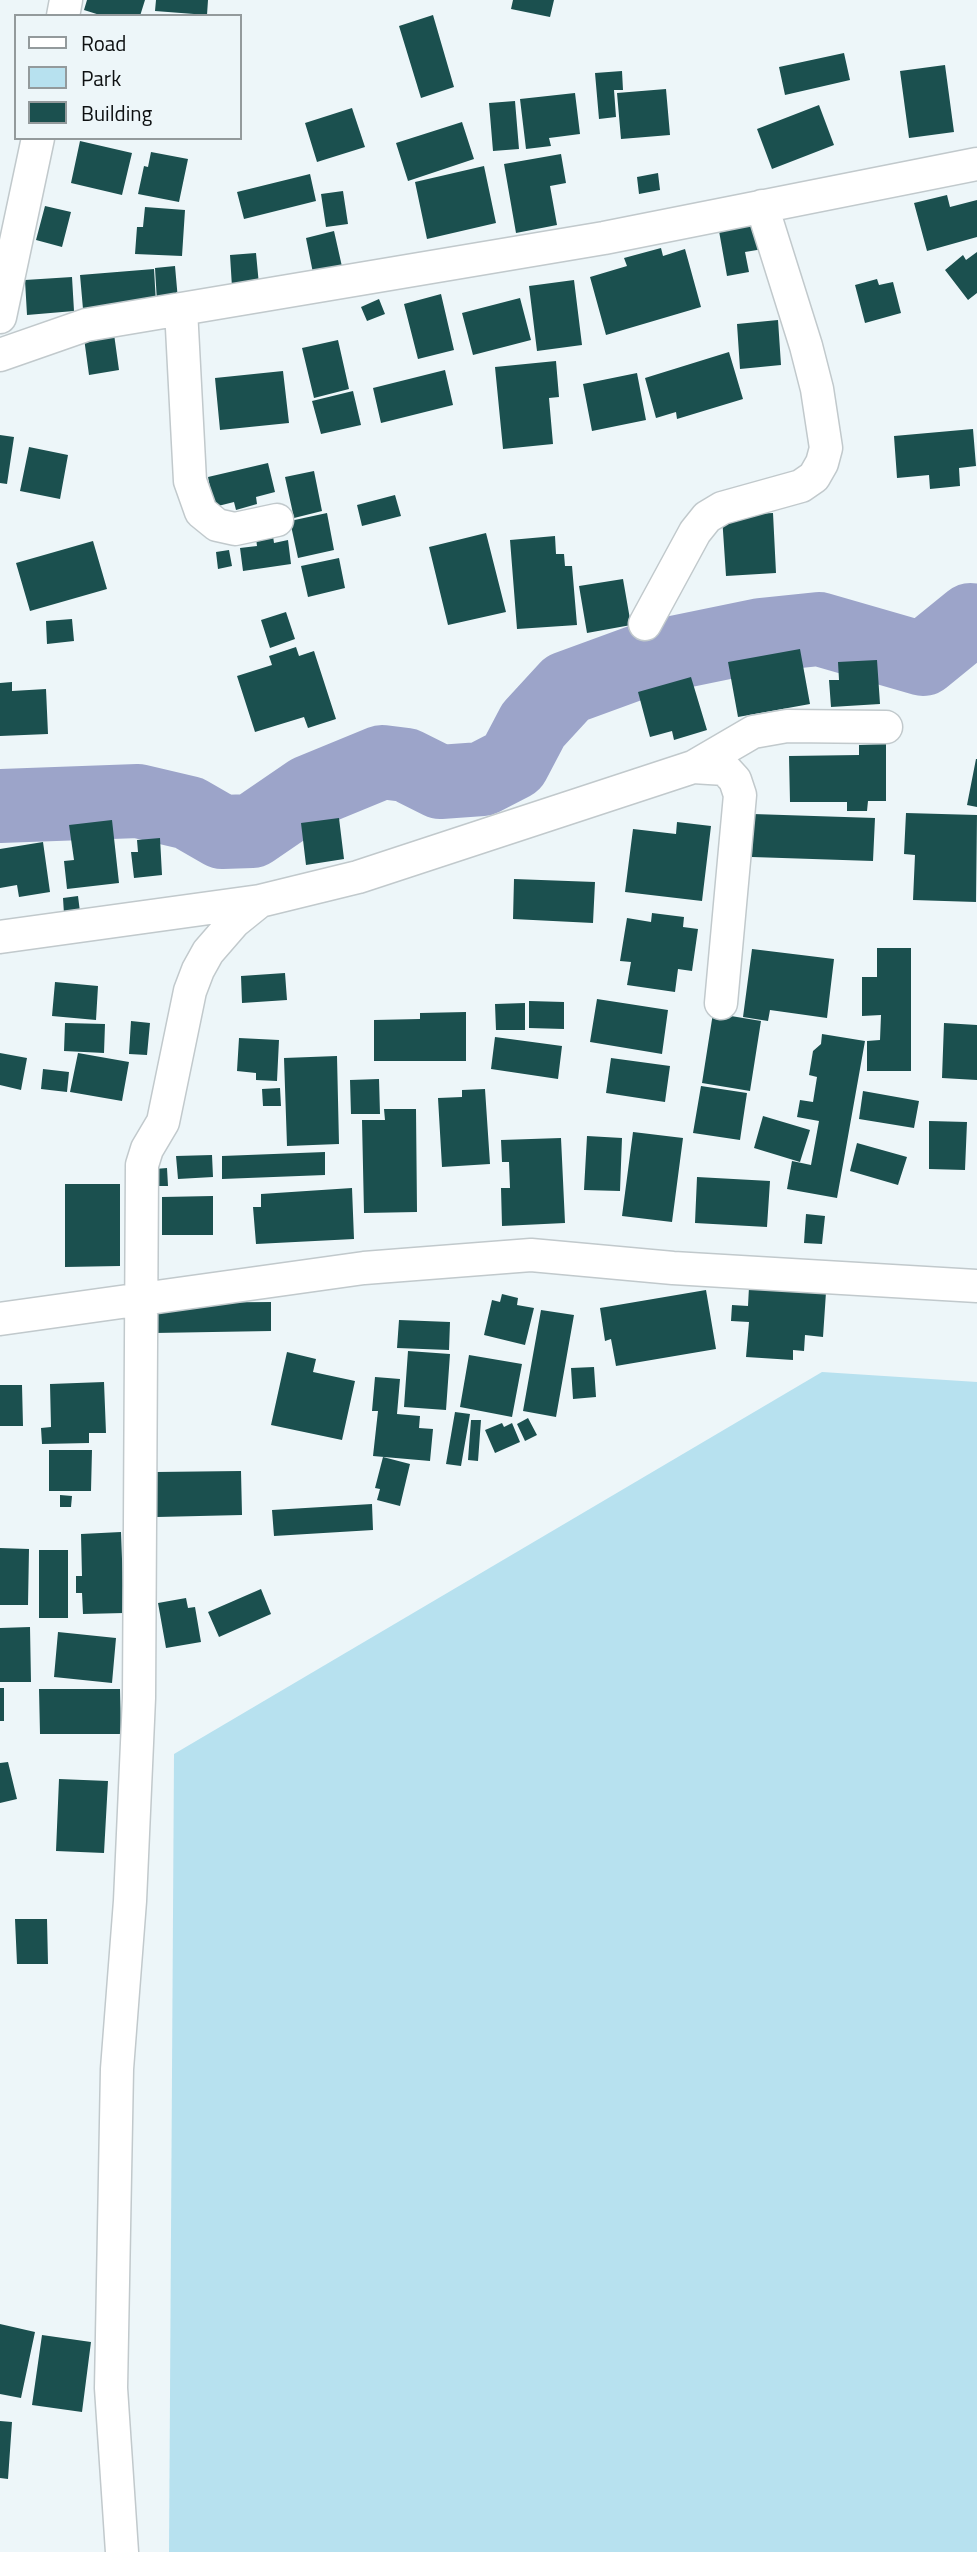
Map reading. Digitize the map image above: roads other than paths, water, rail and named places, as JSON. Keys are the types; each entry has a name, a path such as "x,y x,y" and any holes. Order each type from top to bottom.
{"street":[{"path":"0,317 38,140"},
{"path":"0,355 86,326 604,238 977,164"},
{"path":"645,624 695,532 708,517 722,508 801,486 814,477 822,463 826,448 817,389 762,206"},
{"path":"181,309 190,481 201,512 216,525 235,529 277,520"},
{"path":"0,937 260,901 358,877 693,767 753,733 787,726 886,727"},
{"path":"693,767 725,769 735,780 740,795 721,1003"},
{"path":"122,2552 111,2388 117,2069 130,1901 139,1698 139,1297 142,1165 147,1149 163,1122 190,991 198,970 208,951 234,922 260,901"},
{"path":"0,1318 364,1268 531,1255 673,1268 977,1286"}],"waterway":[{"path":"0,806 138,801 189,813 222,832 252,831 309,792 382,762 406,765 440,782 482,779 513,763 533,725 567,688 649,658 761,635 819,629 923,659 971,620 977,621"}]}
